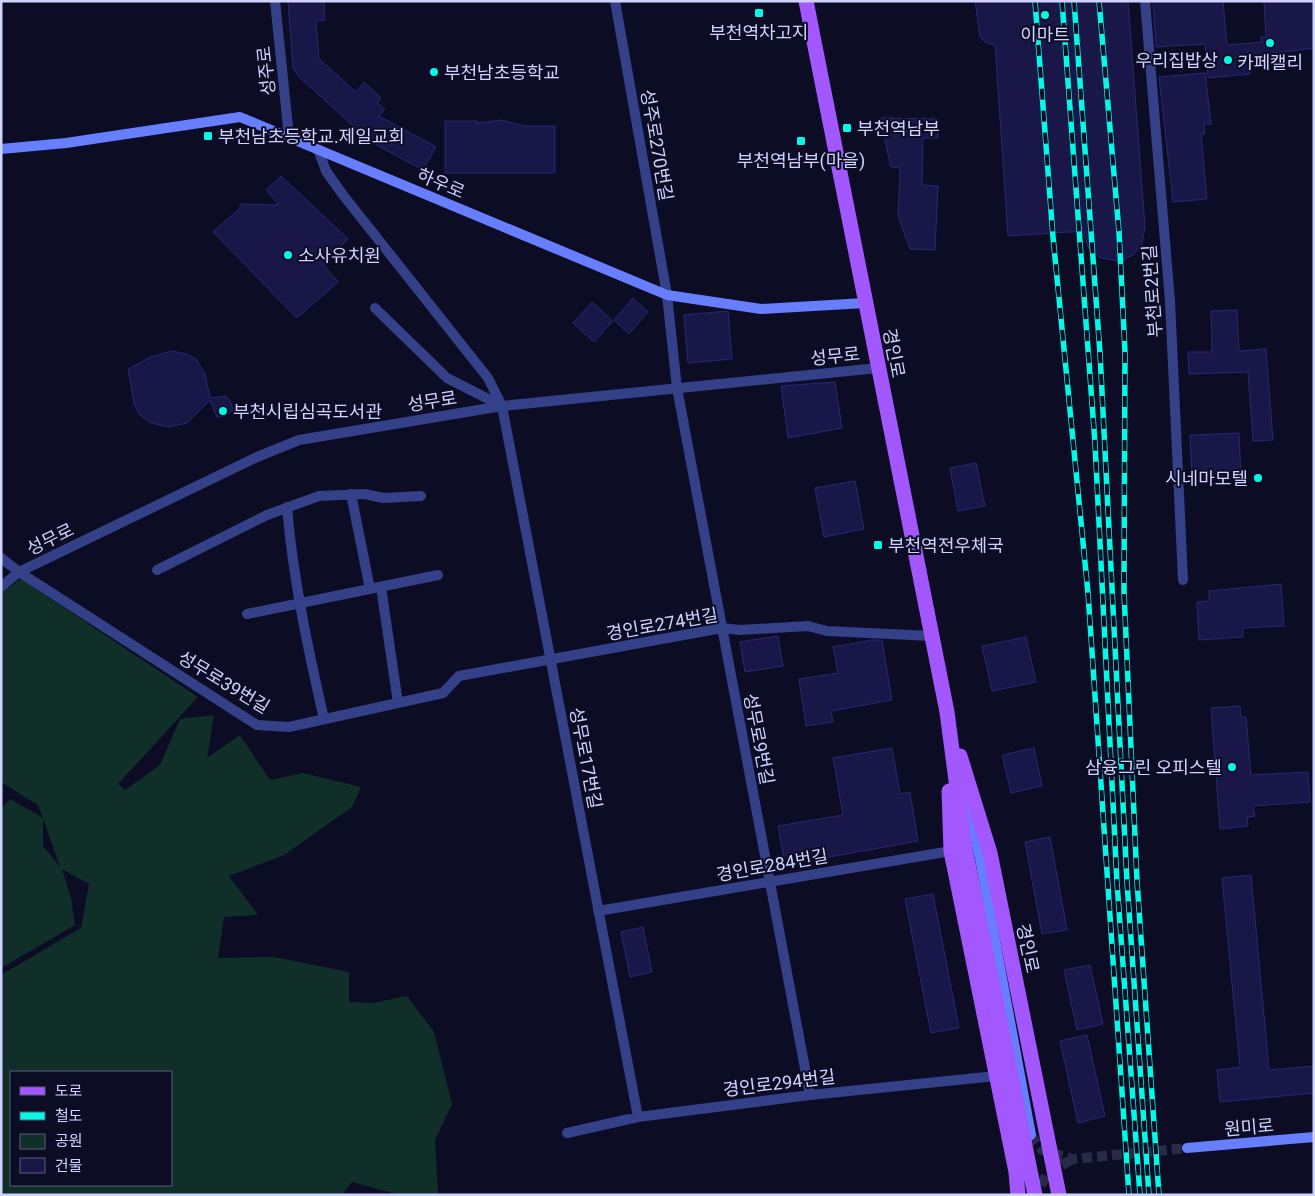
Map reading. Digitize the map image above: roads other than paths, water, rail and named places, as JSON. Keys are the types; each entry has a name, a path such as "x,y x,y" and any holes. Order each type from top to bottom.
{"main road":[{"name":"경인로","path":"806,1 947,712 965,849 1039,1192"},
{"name":"경인로","path":"947,712 951,850 1018,1195"},
{"name":"경인로","path":"947,712 990,853 1059,1195"}],"street":[{"name":"성주로","path":"275,1 289,137"},
{"name":"성주로270번길","path":"615,1 667,294 676,388"},
{"name":"부천로2번길","path":"1145,1 1170,301 1183,580"},
{"name":"하우로","path":"1,149 66,143 240,116 667,294 761,309 865,303"},
{"name":"성무로17번길","path":"318,149 326,171 343,195 488,378 502,406 638,1116"},
{"path":"375,308 447,378 502,406"},
{"name":"성무로","path":"1,587 19,572 257,457 298,440 502,406 878,368"},
{"name":"성무로9번길","path":"676,388 810,1095"},
{"path":"158,570 226,534 286,507 319,496 351,494 383,498 421,496"},
{"path":"351,494 370,589"},
{"path":"286,507 291,558 324,719"},
{"name":"성무로39번길","path":"1,558 19,572 257,725 288,726 443,693 459,676"},
{"path":"247,614 438,575"},
{"path":"381,587 398,703"},
{"name":"경인로274번길","path":"459,676 722,628 740,630 808,626 827,631 932,636"},
{"path":"947,712 980,859 1031,1135"},
{"name":"경인로284번길","path":"598,911 951,850"},
{"name":"경인로294번길","path":"567,1133 638,1116 810,1095 996,1076"},
{"name":"원미로","path":"1187,1148 1314,1137"}],"tunnel":[{"path":"1031,1135 1042,1150 1073,1159 1187,1148"},
{"path":"1041,1185 1048,1173 1073,1159"}],"railway":[{"path":"1035,1 1053,237 1088,593 1129,1195"},
{"path":"1062,1 1095,443 1117,883 1140,1195"},
{"path":"1074,1 1100,353 1127,882 1149,1195"},
{"path":"1099,1 1119,232 1125,352 1124,592 1137,881 1159,1195"}],"place":[{"name":"부천역차고지","path":"759,13"},
{"name":"이마트","path":"1045,15"},
{"name":"카페캘리","path":"1270,43"},
{"name":"우리집밥상","path":"1228,60"},
{"name":"부천남초등학교","path":"434,72"},
{"name":"부천역남부","path":"847,128"},
{"name":"부천남초등학교.제일교회","path":"208,136"},
{"name":"부천역남부(마을)","path":"801,141"},
{"name":"소사유치원","path":"288,255"},
{"name":"부천시립심곡도서관","path":"223,411"},
{"name":"시네마모텔","path":"1258,478"},
{"name":"부천역전우체국","path":"878,545"},
{"name":"삼융그린 오피스텔","path":"1232,767"}]}
